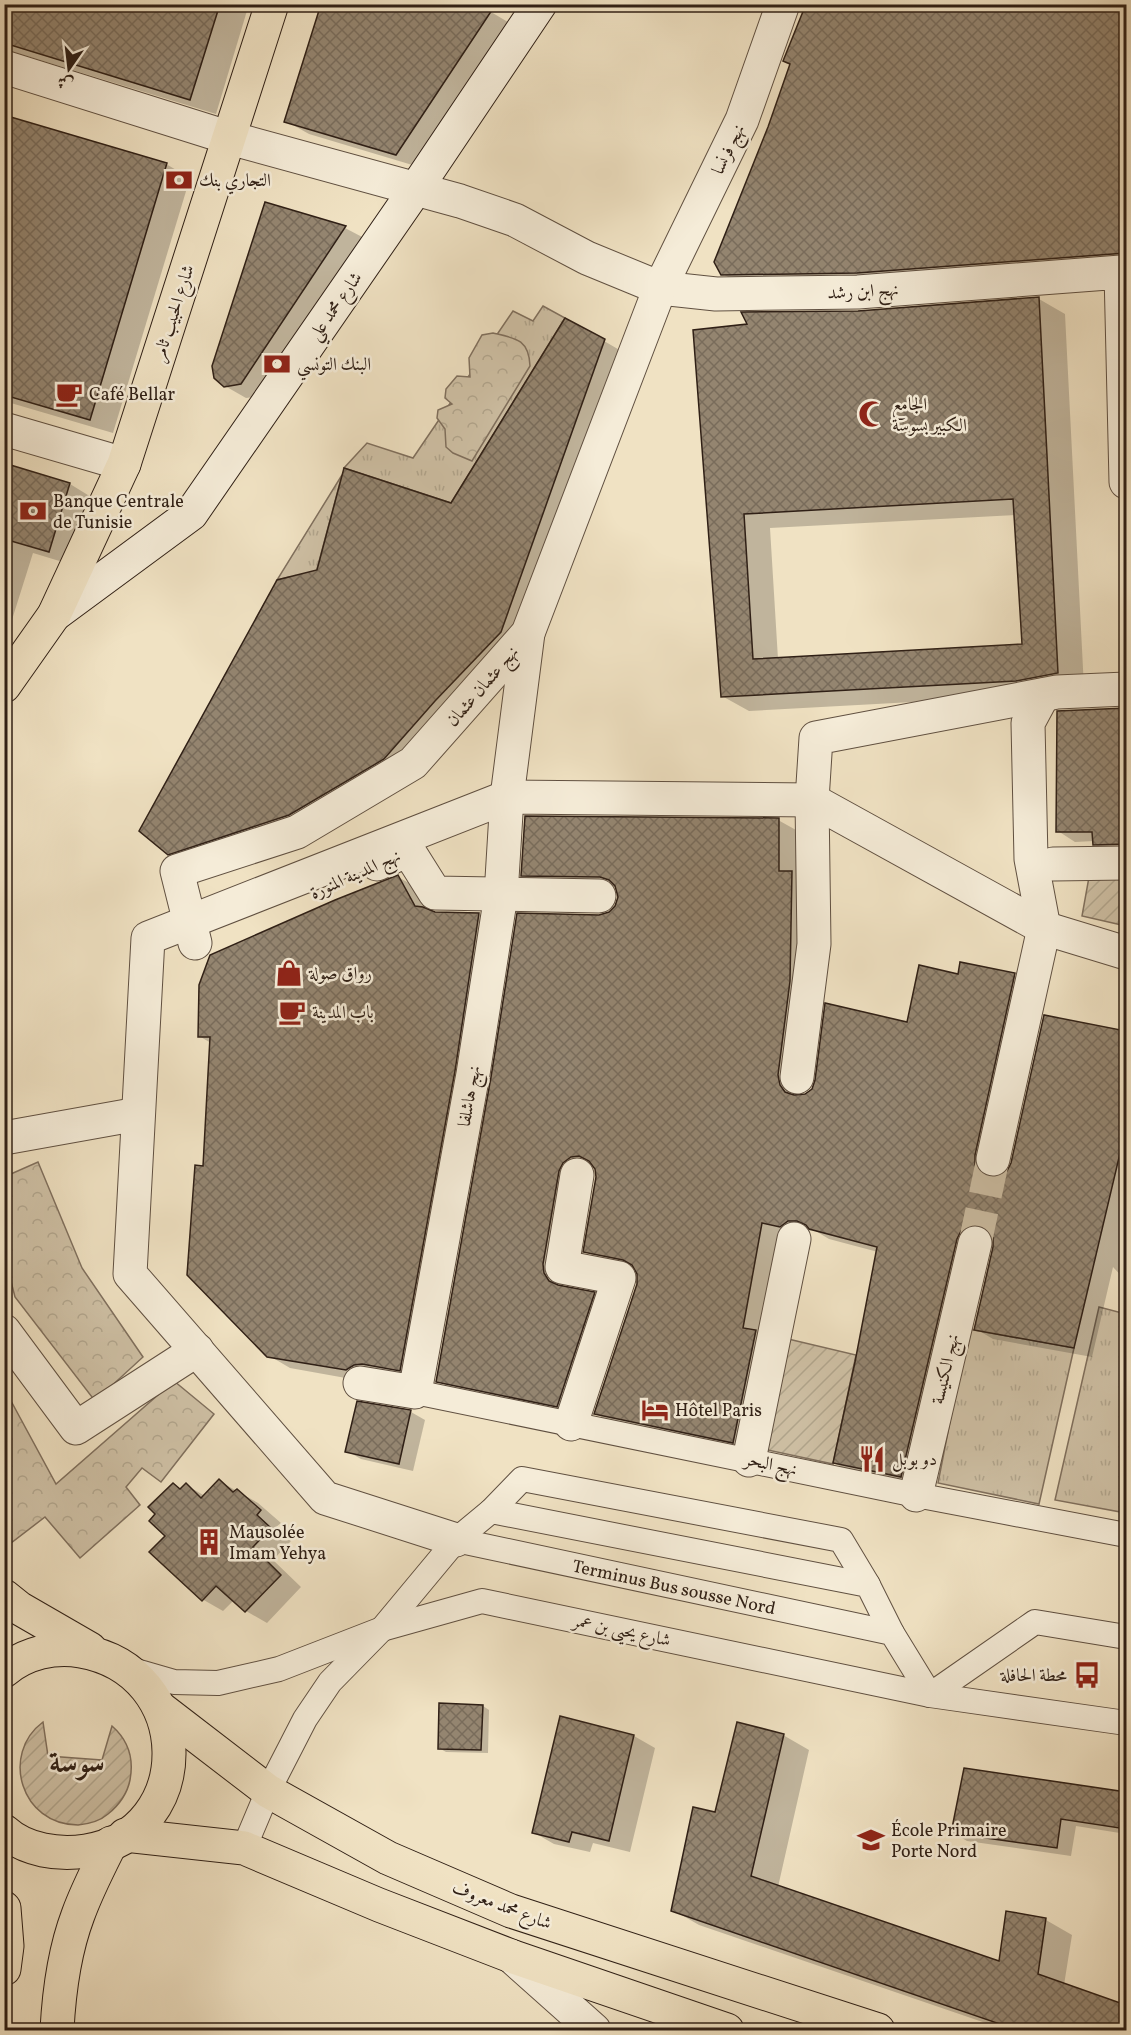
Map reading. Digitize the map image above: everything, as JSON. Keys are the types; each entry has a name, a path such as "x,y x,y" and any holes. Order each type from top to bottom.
{"main road":[{"name":"شارع الحبيب ثامر","path":"54,615 124,464 272,4"},
{"name":"شارع محمد علي","path":"4,686 54,615"},
{"path":"4,1596 19,1608 113,1661 146,1686 160,1708 169,1736 169,1762 162,1790 148,1817 118,1839 98,1849 68,1853 36,1849 4,1831"},
{"path":"4,1671 38,1652 69,1648 113,1661"},
{"name":"شارع محمد معروف","path":"160,1708 268,1791 388,1858 512,1911 878,2031"},
{"path":"118,1839 244,1848 379,1905 511,1956 727,2031"},
{"path":"57,2031 59,1996 68,1950 85,1896 118,1839"},
{"path":"4,1908 7,1946 4,1969"}],"street":[{"name":"شارع محمد علي","path":"54,615 191,514 415,190 540,4"},
{"name":"نهج فرنسا","path":"660,288 742,120 783,4"},
{"name":"نهج ابن رشد","path":"4,67 230,138 460,201 515,220 587,258 660,288 716,294 858,292 1124,272 1126,482"},
{"name":"نهج عثمان عثمان","path":"193,934 177,871 297,832 414,763 528,633 660,288"},
{"path":"4,429 124,464"},
{"name":"نهج هاشلفا","path":"415,1392 473,1074 501,895 507,798 528,633"},
{"path":"796,1077 814,945 812,800 816,738 1057,692 1126,689"},
{"path":"993,1160 1044,928 1031,859 1028,723 1043,695"},
{"path":"456,1540 325,1498 130,1274 148,938 193,934 507,798 812,800 1044,928 1126,953"},
{"name":"نهج المدينة المنورة","path":"193,934 408,850 435,893 501,895"},
{"path":"1053,864 1126,863"},
{"path":"501,895 599,896"},
{"path":"4,1138 138,1114"},
{"path":"571,1424 619,1278 562,1267 577,1175"},
{"path":"749,1460 794,1239"},
{"name":"نهج الكنيسة","path":"916,1495 975,1243"},
{"path":"4,1331 76,1428 197,1350"},
{"path":"360,1383 415,1392"},
{"path":"511,1956 594,2031"}],"lane":[{"name":"نهج البحر","path":"415,1392 916,1495 1126,1535"},
{"path":"244,1848 268,1791 304,1719 330,1682 382,1629 456,1540 491,1511 522,1479 841,1540 868,1585 892,1633 930,1695 1035,1622 1126,1637"},
{"path":"491,1511 868,1585"},
{"name":"Terminus Bus sousse Nord","path":"456,1540 892,1633"},
{"name":"شارع يحيى بن عمر","path":"113,1661 174,1682 218,1683 279,1669 382,1629 482,1601 930,1695 1126,1723"}],"green space":[{"path":"543,306 565,318 451,503 344,468 367,443 413,458 513,311 533,321"},
{"path":"493,333 514,339 524,345 530,366 472,461 453,453 446,447 445,429 437,418 438,410 452,404 445,398 446,389 457,376 470,377 469,358 482,335"},
{"path":"342,475 313,584 289,577 277,580"},
{"path":"1089,877 1126,880 1126,926 1082,916"},
{"path":"38,1162 82,1268 143,1357 95,1401 15,1297 5,1258 4,1177"},
{"path":"1099,1307 1126,1314 1126,1513 1055,1500"},
{"path":"968,1329 1074,1348 1039,1504 938,1483"},
{"path":"784,1338 856,1355 833,1464 763,1449"},
{"path":"174,1381 214,1414 161,1482 142,1468 126,1487 140,1505 80,1558 45,1517 11,1543 5,1538 4,1388 56,1484"},
{"path":"43,1722 48,1756 102,1760 112,1726 122,1737 130,1757 130,1780 122,1799 105,1816 94,1822 78,1825 58,1822 42,1813 31,1801 23,1786 20,1769 22,1752 30,1736"}],"building":[{"path":"4,4 220,4 190,100 4,43"},
{"path":"321,4 496,4 396,155 284,122"},
{"path":"806,4 1126,4 1126,253 857,273 721,275 714,262 768,127 790,64 783,61"},
{"path":"4,115 167,163 90,420 4,395"},
{"path":"265,202 346,226 241,384 224,387 214,378 212,366"},
{"name":"الجامع الكبير بسوسة","path":"1039,297 1058,673 1016,681 721,697 693,330 747,324 741,312 858,311","holes":["1013,499 1022,644 753,659 744,514"]},
{"path":"565,318 605,339 501,632 384,759 289,815 168,855 139,831 277,580 317,570 344,468 451,503"},
{"name":"Banque Centrale de Tunisie","path":"4,463 70,483 49,552 4,539"},
{"path":"1126,708 1126,844 1093,845 1092,832 1056,832 1057,711"},
{"path":"525,816 779,818 779,871 792,871 790,981 778,1075 780,1085 785,1092 794,1095 805,1094 812,1089 825,1003 907,1022 919,965 958,974 960,962 1015,973 975,1155 975,1165 988,1177 999,1177 1007,1171 1011,1163 1044,1015 1126,1031 1126,1128 1074,1348 974,1330 993,1247 993,1238 987,1229 979,1225 969,1225 961,1231 957,1239 901,1477 833,1463 877,1247 809,1229 797,1221 788,1221 780,1227 762,1223 743,1328 756,1330 733,1443 594,1414 637,1284 637,1274 632,1265 623,1260 583,1252 596,1177 595,1169 589,1161 579,1156 571,1157 563,1163 559,1171 543,1264 544,1273 549,1281 558,1285 595,1292 557,1407 436,1382 491,1077 517,913 599,915 609,912 615,906 618,897 615,886 609,880 600,877 521,876"},
{"path":"398,875 415,906 435,912 479,913 455,1071 400,1371 362,1364 354,1365 346,1370 267,1357 187,1275 195,1165 203,1166 210,1037 198,1037 199,985 210,955"},
{"path":"357,1401 411,1410 399,1464 345,1452"},
{"name":"Mausolée Imam Yehya","path":"219,1479 233,1492 237,1489 261,1510 257,1515 271,1528 253,1547 281,1575 245,1612 216,1586 202,1601 149,1552 165,1536 149,1521 155,1514 148,1507 173,1483 180,1489 186,1483 201,1498"},
{"path":"439,1703 483,1705 481,1750 438,1749"},
{"path":"560,1716 634,1735 609,1841 572,1832 569,1842 532,1833"},
{"path":"737,1722 784,1734 751,1876 999,1961 1006,1911 1046,1918 1038,1974 1126,2005 1126,2031 1020,2031 671,1911 693,1807 715,1812"},
{"path":"964,1768 1126,1792 1126,1829 1061,1819 1057,1848 951,1833"}],"tunnel":[{"path":"975,1243 993,1159"}],"place":[{"name":"التجاري بنك","path":"179,180"},
{"name":"البنك التونسي","path":"277,364"},
{"name":"Café Bellar","path":"69,394"},
{"name":"الجامع الكبير بسوسة","path":"872,414"},
{"name":"Banque Centrale de Tunisie","path":"33,511"},
{"name":"رواق صولة","path":"289,973"},
{"name":"باب المدينة","path":"292,1012"},
{"name":"Hôtel Paris","path":"655,1410"},
{"name":"دو بوبل","path":"872,1459"},
{"name":"Mausolée Imam Yehya","path":"209,1542"},
{"name":"محطة الحافلة","path":"1087,1675"},
{"name":"École Primaire Porte Nord","path":"871,1840"}],"district":[{"name":"سوسة","path":"77,1762"}]}
